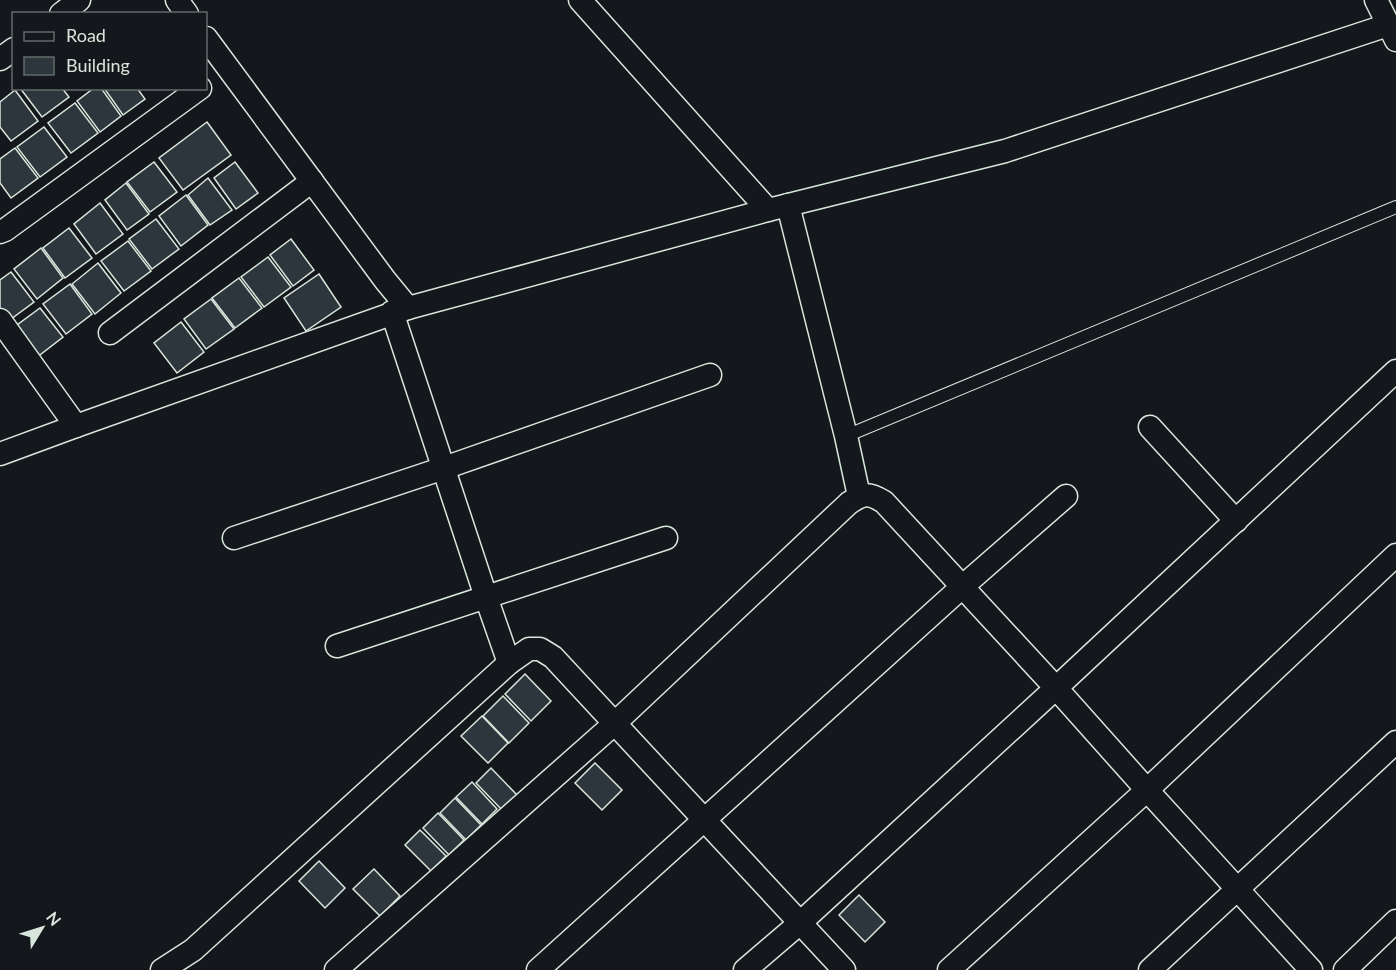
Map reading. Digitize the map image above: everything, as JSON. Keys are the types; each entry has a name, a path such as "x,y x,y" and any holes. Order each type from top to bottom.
{"street":[{"path":"64,12 79,0"},
{"path":"580,0 778,208 846,436 859,496"},
{"path":"0,454 400,310 778,208 1005,151 1392,33 1376,0"},
{"path":"207,39 385,280 400,310 444,468 509,663"},
{"path":"207,83 228,68"},
{"path":"0,232 6,230 197,90"},
{"path":"110,333 312,181"},
{"path":"0,320 76,426"},
{"path":"745,970 800,923 1056,688 1396,371"},
{"path":"234,538 444,468 710,375"},
{"path":"1150,427 1236,521"},
{"path":"336,970 614,724 849,503 859,496 871,495 884,502 1311,970"},
{"path":"538,970 1066,496"},
{"path":"337,646 666,538"},
{"path":"949,970 1147,790 1396,555"},
{"path":"162,970 193,950 509,663 529,649 540,649 553,657 844,970"},
{"path":"1150,970 1396,742"},
{"path":"1345,970 1396,921"}],"lane":[{"path":"846,436 1396,207"}],"building":[{"path":"15,90 38,121 11,141 0,127 0,102"},
{"path":"22,90 64,90 69,97 42,117"},
{"path":"91,90 102,90 121,116 100,132 77,101"},
{"path":"105,90 138,90 145,99 123,115"},
{"path":"75,103 98,133 71,153 48,123"},
{"path":"207,122 231,155 183,190 159,158"},
{"path":"44,127 67,157 40,177 17,147"},
{"path":"15,148 38,178 11,198 0,183 0,159"},
{"path":"154,162 177,192 150,212 127,182"},
{"path":"235,162 258,193 236,209 214,178"},
{"path":"208,178 232,210 210,225 188,195"},
{"path":"126,183 149,214 127,230 105,200"},
{"path":"186,195 208,225 181,246 159,216"},
{"path":"100,203 123,234 96,254 74,224"},
{"path":"156,219 179,249 152,269 129,239"},
{"path":"69,228 92,258 65,278 43,248"},
{"path":"291,239 314,270 293,286 270,255"},
{"path":"128,241 151,271 124,291 101,261"},
{"path":"41,248 63,278 37,299 14,269"},
{"path":"268,257 291,287 264,307 241,277"},
{"path":"98,263 121,293 95,314 72,284"},
{"path":"11,272 34,302 7,322 0,313 0,280"},
{"path":"319,274 341,307 306,331 284,298"},
{"path":"239,278 262,308 235,328 212,298"},
{"path":"70,284 92,314 66,334 43,304"},
{"path":"211,299 234,329 206,349 184,319"},
{"path":"40,308 63,337 36,358 13,328"},
{"path":"181,322 204,352 177,373 154,343"},
{"path":"525,674 551,701 531,721 505,694"},
{"path":"503,696 529,723 509,743 483,716"},
{"path":"482,716 508,743 488,763 461,736"},
{"path":"595,763 622,790 602,810 575,783"},
{"path":"491,768 517,795 502,810 476,783"},
{"path":"472,782 497,809 482,824 456,797"},
{"path":"455,798 481,825 466,840 440,813"},
{"path":"438,813 464,840 449,855 423,828"},
{"path":"420,830 446,856 431,871 405,845"},
{"path":"319,861 345,888 325,908 299,881"},
{"path":"374,869 400,896 380,916 353,889"},
{"path":"859,895 885,922 865,942 839,915"}]}
